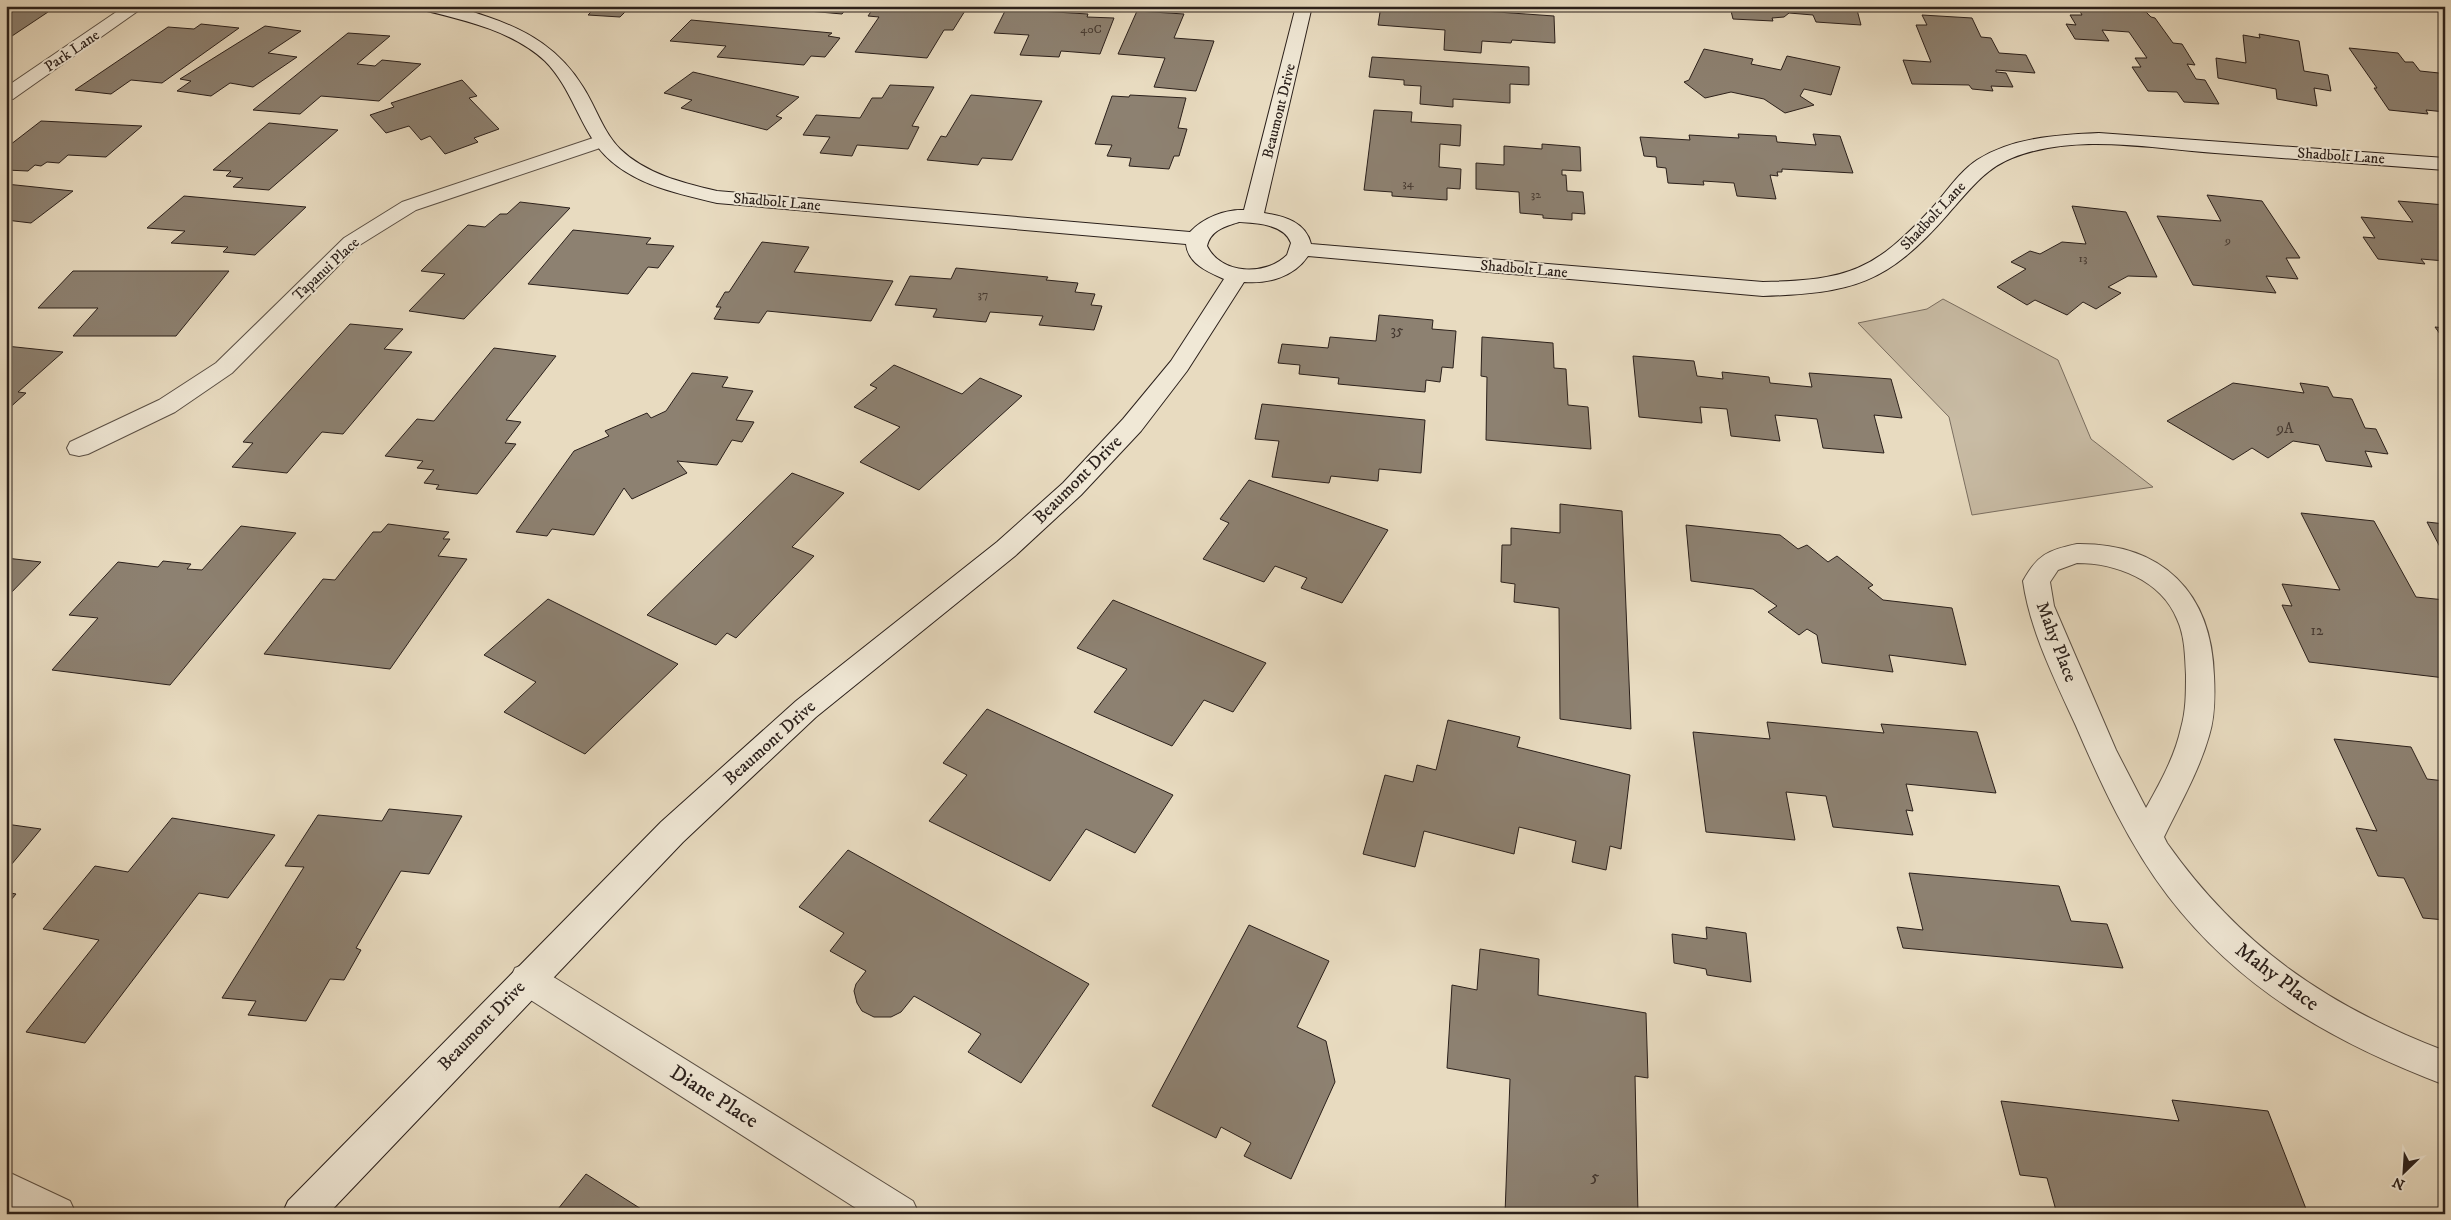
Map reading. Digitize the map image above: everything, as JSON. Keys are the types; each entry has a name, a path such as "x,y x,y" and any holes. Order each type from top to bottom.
{"street":[{"name":"Park Lane","path":"6,95 137,6"},
{"name":"Shadbolt Lane","path":"429,6 476,18 515,35 545,52 570,82 590,115 602,141 627,165 680,188 717,196 1197,239"},
{"name":"Beaumont Drive","path":"1253,216 1304,6"},
{"name":"Shadbolt Lane","path":"1301,249 1762,289 1806,288 1839,284 1864,275 1886,264 1912,242 1972,174 1991,160 2021,148 2055,141 2099,139 2445,164"},
{"name":"Tapanui Place","path":"79,448 167,406 224,368 352,242 410,206 602,141"},
{"path":"1253,216 1269,218 1288,227 1300,240 1301,249 1290,265 1280,270 1266,275 1237,275 1218,271 1204,262 1196,251 1197,239 1202,231 1223,219 1253,216"},
{"name":"Beaumont Drive","path":"301,1214 527,979 672,832 806,709 1006,549 1072,489 1132,425 1179,366 1237,275"},
{"name":"Mahy Place","path":"2148,837 2194,735 2200,692 2196,634 2186,608 2164,582 2128,561 2102,554 2069,553 2048,564 2036,581 2040,606 2103,756 2148,837 2178,884 2222,936 2286,989 2352,1029 2410,1056 2445,1068"},
{"name":"Diane Place","path":"527,979 900,1214"},
{"path":"6,1190 57,1214"}],"shaded area":[{"path":"1943,299 2058,360 2091,439 2153,487 1972,515 1949,417 1858,323 1927,309"}],"building":[{"path":"597,6 631,6 620,17 588,15"},
{"path":"858,6 856,9 847,8 842,14 763,7 761,10 727,7"},
{"path":"875,6 968,6 953,30 944,30 927,58 855,52 879,17 868,16"},
{"path":"1381,6 1412,6 1554,16 1555,43 1512,40 1511,43 1482,41 1481,53 1444,50 1445,30 1378,25"},
{"path":"1676,6 1708,6 1709,10 1676,8"},
{"path":"1721,6 1856,6 1861,25 1816,22 1813,15 1789,13 1784,17 1772,18 1773,21 1733,19 1730,7"},
{"path":"2077,6 2146,12 2155,18 2173,43 2182,44 2195,65 2187,64 2196,79 2205,80 2219,104 2184,102 2177,92 2148,91 2132,67 2141,67 2135,58 2147,58 2129,32 2102,30 2109,41 2075,39 2066,24 2076,25 2070,15 2082,15"},
{"path":"6,9 48,12 6,40"},
{"path":"1006,9 1088,14 1087,17 1114,18 1100,54 1061,51 1059,57 1020,55 1029,35 994,33"},
{"path":"1137,11 1184,14 1174,38 1214,41 1196,91 1154,87 1165,58 1118,54"},
{"path":"1922,15 1972,18 1981,37 1991,38 1999,53 2026,55 2035,73 1996,70 1996,72 2006,73 2013,87 1991,86 1993,91 1972,89 1969,85 1912,84 1903,60 1931,62 1916,25 1927,25"},
{"path":"691,20 832,33 828,36 840,38 825,57 811,56 804,65 717,57 726,46 670,41"},
{"path":"201,24 239,28 162,83 131,80 111,94 75,90 168,27 194,29"},
{"path":"265,26 301,31 268,53 297,57 253,87 230,83 211,96 177,91 191,81 180,79"},
{"path":"348,33 390,36 357,64 375,66 382,60 421,64 379,101 321,96 300,114 253,110"},
{"path":"2259,34 2299,41 2304,71 2328,75 2331,91 2314,88 2317,106 2277,99 2276,89 2218,78 2216,58 2246,63 2243,35 2260,38"},
{"path":"2349,48 2398,53 2405,62 2413,62 2420,71 2439,73 2445,81 2445,112 2426,110 2428,114 2389,110 2374,88 2377,88"},
{"path":"1704,49 1753,59 1751,64 1781,70 1787,56 1840,67 1831,95 1804,89 1800,96 1814,105 1785,113 1764,99 1731,92 1705,98 1684,82 1689,80"},
{"path":"1372,57 1529,67 1529,85 1510,84 1510,103 1453,99 1453,107 1420,104 1421,86 1404,85 1404,80 1369,77"},
{"path":"693,72 799,97 776,116 782,118 767,130 681,108 692,100 664,93"},
{"path":"462,80 477,96 469,98 499,129 474,138 478,142 445,154 430,136 421,140 409,126 386,133 370,115 394,107 391,103"},
{"path":"890,85 934,87 912,126 919,127 908,149 857,145 852,156 820,153 830,137 803,135 816,115 860,118 872,98 882,98"},
{"path":"971,95 1042,101 1012,160 982,158 978,165 927,160 941,136 946,137"},
{"path":"1130,95 1186,98 1178,128 1187,129 1179,156 1174,156 1169,169 1129,166 1131,158 1107,156 1112,145 1095,144 1112,96 1129,97"},
{"path":"1374,110 1412,112 1411,122 1461,125 1460,146 1440,144 1439,167 1461,169 1460,189 1447,188 1447,200 1392,196 1392,192 1364,190"},
{"path":"41,121 142,126 106,157 68,155 59,163 47,162 41,166 35,165 28,171 6,170 6,148"},
{"path":"269,123 338,130 269,190 233,187 243,178 226,176 231,171 213,170"},
{"path":"1738,134 1776,136 1777,142 1816,145 1813,134 1840,136 1853,173 1782,169 1782,172 1777,172 1778,176 1770,175 1776,199 1737,196 1734,183 1703,181 1704,185 1668,183 1666,168 1657,167 1656,157 1644,156 1640,137 1690,140 1689,135 1739,138"},
{"path":"1542,144 1580,147 1581,171 1562,170 1562,175 1566,175 1567,191 1583,192 1585,214 1572,213 1572,220 1543,218 1543,215 1520,213 1519,192 1476,189 1476,163 1504,165 1504,146 1542,149"},
{"path":"6,184 73,191 31,223 6,220"},
{"path":"2207,195 2262,201 2300,258 2286,258 2298,279 2266,276 2276,293 2193,285 2157,216 2221,221"},
{"path":"184,196 306,207 255,255 223,252 228,247 171,243 185,231 147,228"},
{"path":"2398,201 2445,205 2445,261 2421,259 2425,264 2378,259 2363,237 2375,238 2361,217 2413,222"},
{"path":"520,202 570,208 464,319 409,311 445,274 421,271 468,225 485,227 500,214 507,214"},
{"path":"2072,206 2126,212 2157,277 2128,276 2108,287 2121,293 2096,309 2083,302 2067,315 2035,300 2027,305 1997,287 2026,269 2011,262 2030,251 2040,254 2062,242 2086,244"},
{"path":"573,230 651,238 646,244 674,246 658,268 648,267 628,294 528,284"},
{"path":"762,242 809,247 794,272 893,281 871,321 767,311 759,323 714,319 721,307 716,307 725,292 729,292"},
{"path":"956,268 1048,277 1046,280 1078,283 1075,292 1095,294 1091,305 1102,306 1094,330 1039,325 1043,316 990,312 986,322 933,317 937,309 895,305 910,276 951,279"},
{"path":"73,271 229,271 176,336 73,336 98,308 38,308"},
{"path":"1379,315 1433,320 1432,329 1456,331 1453,368 1442,367 1440,382 1426,380 1425,392 1338,384 1339,378 1299,374 1300,365 1278,363 1282,344 1328,348 1330,337 1376,341"},
{"path":"350,324 403,329 384,349 412,352 343,434 322,432 287,473 232,467 253,443 243,442"},
{"path":"2435,327 2445,328 2445,341"},
{"path":"1482,337 1553,343 1554,368 1566,369 1568,405 1588,407 1591,449 1486,440 1487,377 1481,376"},
{"path":"6,346 63,352 18,392 26,393 6,411"},
{"path":"494,348 556,356 506,420 521,422 505,443 516,444 477,494 436,489 439,485 424,483 434,470 417,468 423,461 385,456 417,419 434,421"},
{"path":"1633,356 1694,361 1697,376 1723,379 1722,372 1769,377 1770,383 1812,387 1809,373 1891,379 1902,418 1874,415 1884,453 1823,448 1817,419 1775,415 1780,441 1731,436 1727,409 1700,407 1702,423 1639,417"},
{"path":"894,365 962,394 980,378 1022,396 919,490 860,462 900,427 854,407 877,388 870,385"},
{"path":"692,373 728,377 722,387 753,391 736,420 754,422 742,442 732,440 717,465 677,461 687,473 632,499 624,488 594,535 552,529 547,536 516,532 574,451 609,436 605,431 647,413 651,418 666,411"},
{"path":"2233,383 2304,393 2300,383 2328,387 2333,397 2352,399 2365,428 2376,429 2388,454 2365,451 2372,467 2326,461 2319,445 2293,441 2268,458 2252,448 2233,460 2167,421"},
{"path":"1262,404 1425,420 1421,473 1379,469 1378,481 1331,476 1329,483 1272,477 1279,441 1255,439"},
{"path":"792,473 844,493 792,547 814,556 736,638 727,633 716,645 647,615"},
{"path":"1249,480 1388,530 1342,603 1301,588 1307,578 1275,566 1264,582 1203,559 1229,523 1220,519"},
{"path":"1560,504 1622,511 1631,729 1560,719 1559,608 1514,602 1515,584 1501,582 1502,545 1511,545 1511,528 1560,533"},
{"path":"2301,513 2374,521 2416,597 2445,600 2445,678 2309,662 2282,605 2292,606 2282,584 2340,590"},
{"path":"2427,522 2445,524 2445,547 2440,547"},
{"path":"388,524 449,532 443,539 450,539 438,556 467,559 390,669 264,654 323,579 335,580 373,532 381,532"},
{"path":"1686,525 1780,535 1798,549 1807,545 1828,562 1837,556 1873,585 1868,588 1883,600 1952,608 1966,665 1889,655 1893,672 1822,663 1817,635 1807,629 1799,635 1768,612 1777,606 1753,589 1691,581"},
{"path":"241,526 296,533 170,685 52,670 98,618 69,615 118,562 158,567 163,561 191,564 187,569 202,570"},
{"path":"6,558 41,562 6,598"},
{"path":"548,599 678,664 585,754 504,712 536,682 484,655"},
{"path":"1113,600 1266,663 1233,712 1204,700 1172,746 1094,712 1127,669 1077,648"},
{"path":"987,709 1173,795 1135,853 1086,829 1050,881 929,821 967,775 943,763"},
{"path":"1448,720 1520,737 1517,747 1630,775 1621,849 1610,846 1606,870 1572,862 1576,841 1519,827 1514,854 1424,831 1415,867 1363,854 1385,775 1413,782 1417,765 1436,770"},
{"path":"1767,722 1884,733 1881,724 1977,732 1996,793 1906,784 1913,811 1906,810 1913,835 1833,827 1826,796 1786,792 1795,840 1706,832 1693,732 1770,739"},
{"path":"2334,739 2411,747 2427,779 2445,781 2445,920 2423,918 2404,878 2378,876 2356,828 2377,831"},
{"path":"389,809 462,816 429,874 401,871 356,948 361,950 344,980 330,979 306,1021 248,1015 256,1001 222,998 304,867 285,866 318,815 382,821"},
{"path":"172,818 275,835 228,898 199,893 85,1043 26,1032 99,940 43,929 95,866 128,872"},
{"path":"6,824 41,829 6,871"},
{"path":"848,850 1089,984 1021,1083 968,1052 981,1034 914,996 901,1012 891,1017 874,1017 862,1011 857,1003 854,991 856,984 866,971 830,951 844,933 799,907"},
{"path":"1909,873 2059,886 2071,921 2107,924 2123,968 1903,948 1897,927 1923,930"},
{"path":"6,892 16,894 6,906"},
{"path":"1249,925 1329,961 1297,1027 1326,1041 1335,1082 1291,1179 1244,1156 1251,1143 1221,1127 1216,1138 1152,1106"},
{"path":"1706,927 1746,933 1751,982 1707,975 1706,969 1674,963 1672,934 1707,939"},
{"path":"1480,949 1539,959 1538,995 1646,1013 1648,1078 1635,1076 1638,1214 1505,1214 1510,1079 1447,1068 1452,985 1477,990"},
{"path":"2172,1100 2268,1111 2308,1214 2057,1214 2047,1178 2020,1175 2001,1101 2179,1121"},
{"path":"586,1174 649,1214 554,1214"}]}
